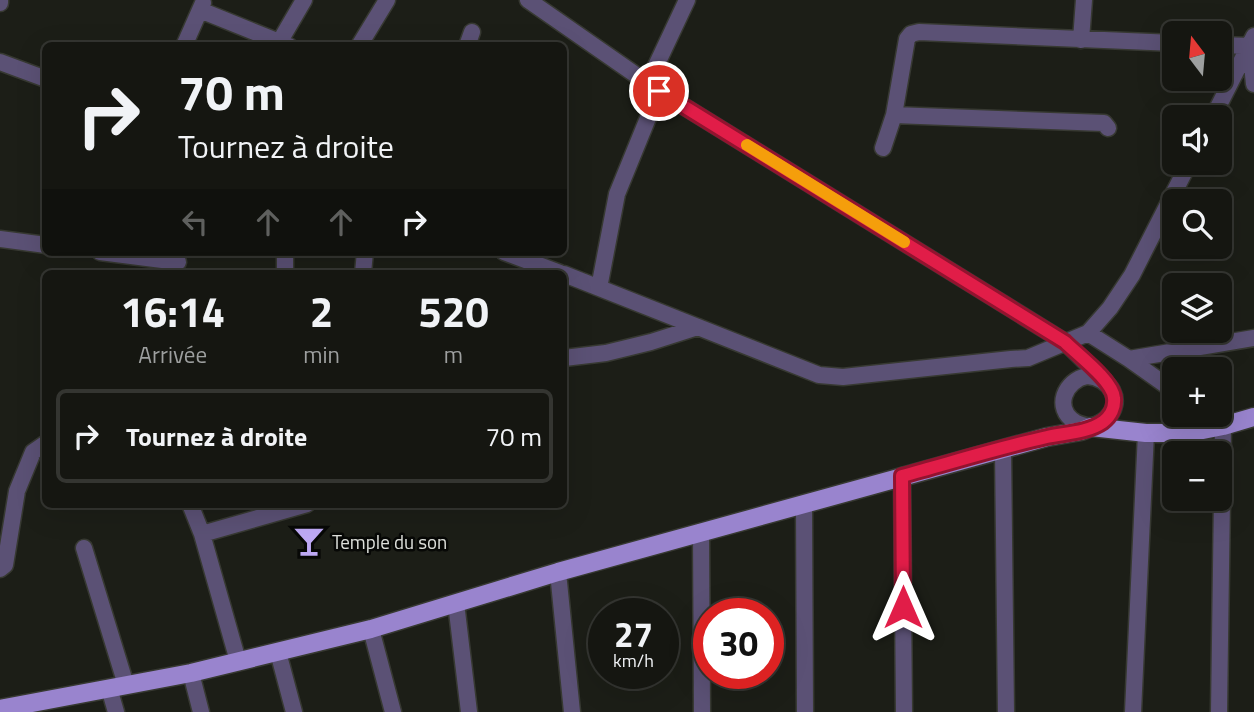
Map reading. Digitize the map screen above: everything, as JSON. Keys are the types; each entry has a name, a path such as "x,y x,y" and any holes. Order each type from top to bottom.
{"main road":[{"path":"1232,423 1254,417"},
{"path":"0,709 191,673 371,629 558,572 902,476 1091,427 1146,433 1188,433 1218,427"}],"street":[{"path":"285,42 304,0"},
{"path":"361,42 387,0"},
{"path":"528,0 653,87 1065,342 1105,382 1113,392 1114,405 1103,422 1091,427 1078,424 1068,415 1063,403 1066,390 1080,377 1093,376 1105,382"},
{"path":"599,288 617,194 653,87 687,0"},
{"path":"1081,40 1084,0"},
{"path":"186,42 202,5 283,42"},
{"path":"883,148 894,114 907,39 911,34 919,32 1162,43"},
{"path":"1232,44 1252,41"},
{"path":"1252,41 1254,84"},
{"path":"1219,105 1252,41"},
{"path":"0,62 42,78"},
{"path":"894,114 1104,123 1108,128"},
{"path":"567,276 818,375 842,377 1028,358 1088,333 1110,308 1132,275 1183,175"},
{"path":"0,239 42,244"},
{"path":"131,256 178,262"},
{"path":"515,256 551,270"},
{"path":"567,358 606,353 698,327"},
{"path":"1088,333 1162,382"},
{"path":"1129,359 1254,338"},
{"path":"1219,712 1223,427"},
{"path":"1133,712 1146,433"},
{"path":"0,569 5,565 17,491 33,452 42,446"},
{"path":"1003,449 1006,712"},
{"path":"902,476 904,712"},
{"path":"804,504 805,712"},
{"path":"192,508 202,534 238,661"},
{"path":"202,534 293,508"},
{"path":"701,532 702,712"},
{"path":"84,548 118,686 116,712"},
{"path":"558,572 572,712"},
{"path":"456,603 469,712"},
{"path":"371,629 393,712"},
{"path":"278,652 294,712"},
{"path":"191,673 201,712"}],"slow traffic":[{"path":"747,145 904,242"}],"place":[{"name":"Temple du son","path":"309,541"}],"route":[{"path":"659,91 1065,342 1113,392 1114,405 1108,417 1103,422 1081,431 1047,437 902,476 903,607"}]}
